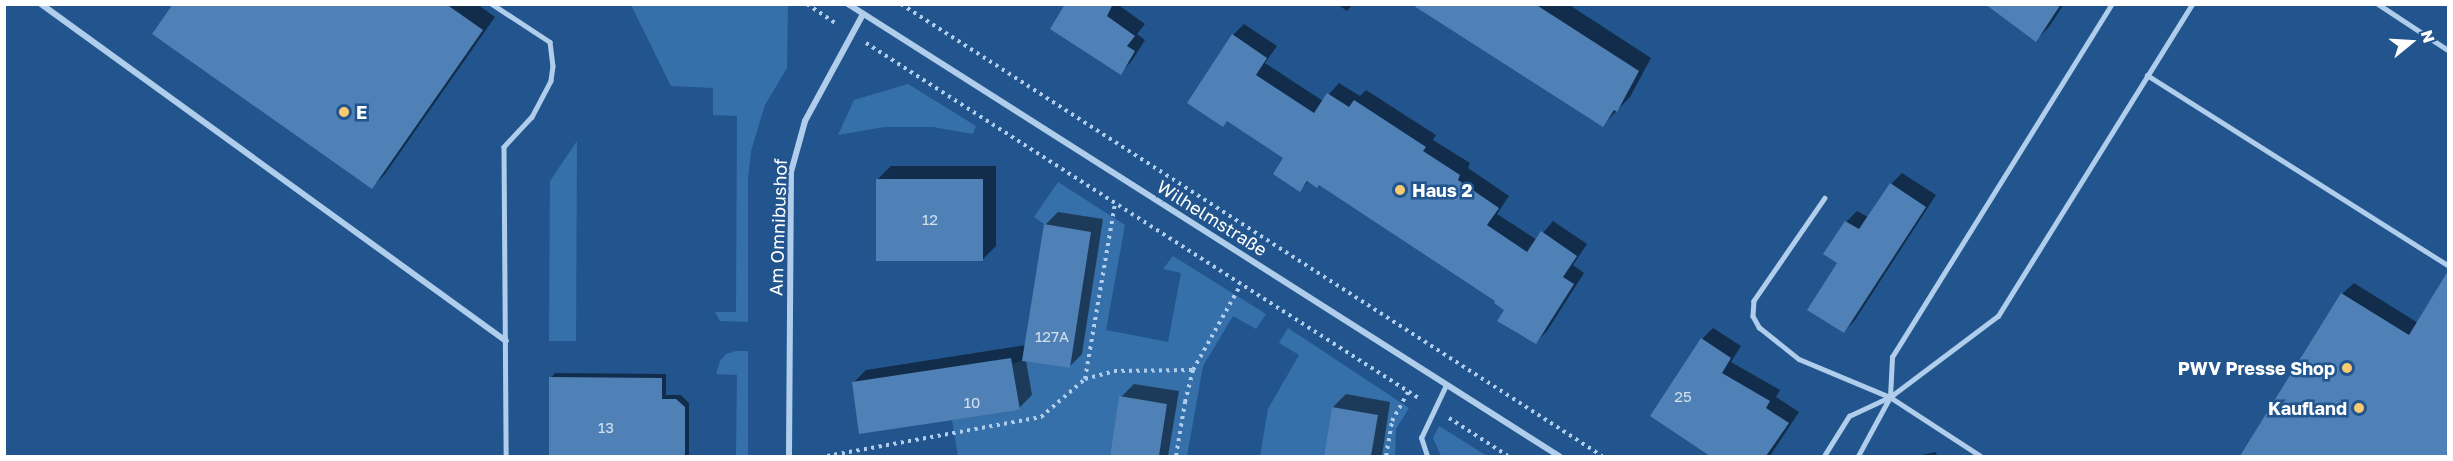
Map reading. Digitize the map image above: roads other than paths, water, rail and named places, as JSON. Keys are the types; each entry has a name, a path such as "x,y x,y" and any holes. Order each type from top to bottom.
{"street":[{"path":"41,4 506,341"},
{"name":"Wilhelmstraße","path":"848,4 1559,456"},
{"name":"Am Omnibushof","path":"789,456 791,172 805,121 864,15"}],"lane":[{"path":"492,4 550,42 553,66 551,81 532,117 504,147 506,456"},
{"path":"1858,456 1890,397 1892,357 2112,4"},
{"path":"1824,456 1849,416 1890,397 1998,316 2192,4"},
{"path":"2378,4 2448,50"},
{"path":"2147,75 2448,265"},
{"path":"1826,198 1754,301 1753,316 1759,327 1799,359 1890,397 1981,456"},
{"path":"1427,456 1421,438 1446,385"}],"place":[{"name":"E","path":"344,112"},
{"name":"Haus 2","path":"1400,190"},
{"name":"PWV Presse Shop","path":"2347,368"},
{"name":"Kaufland","path":"2359,408"}]}
